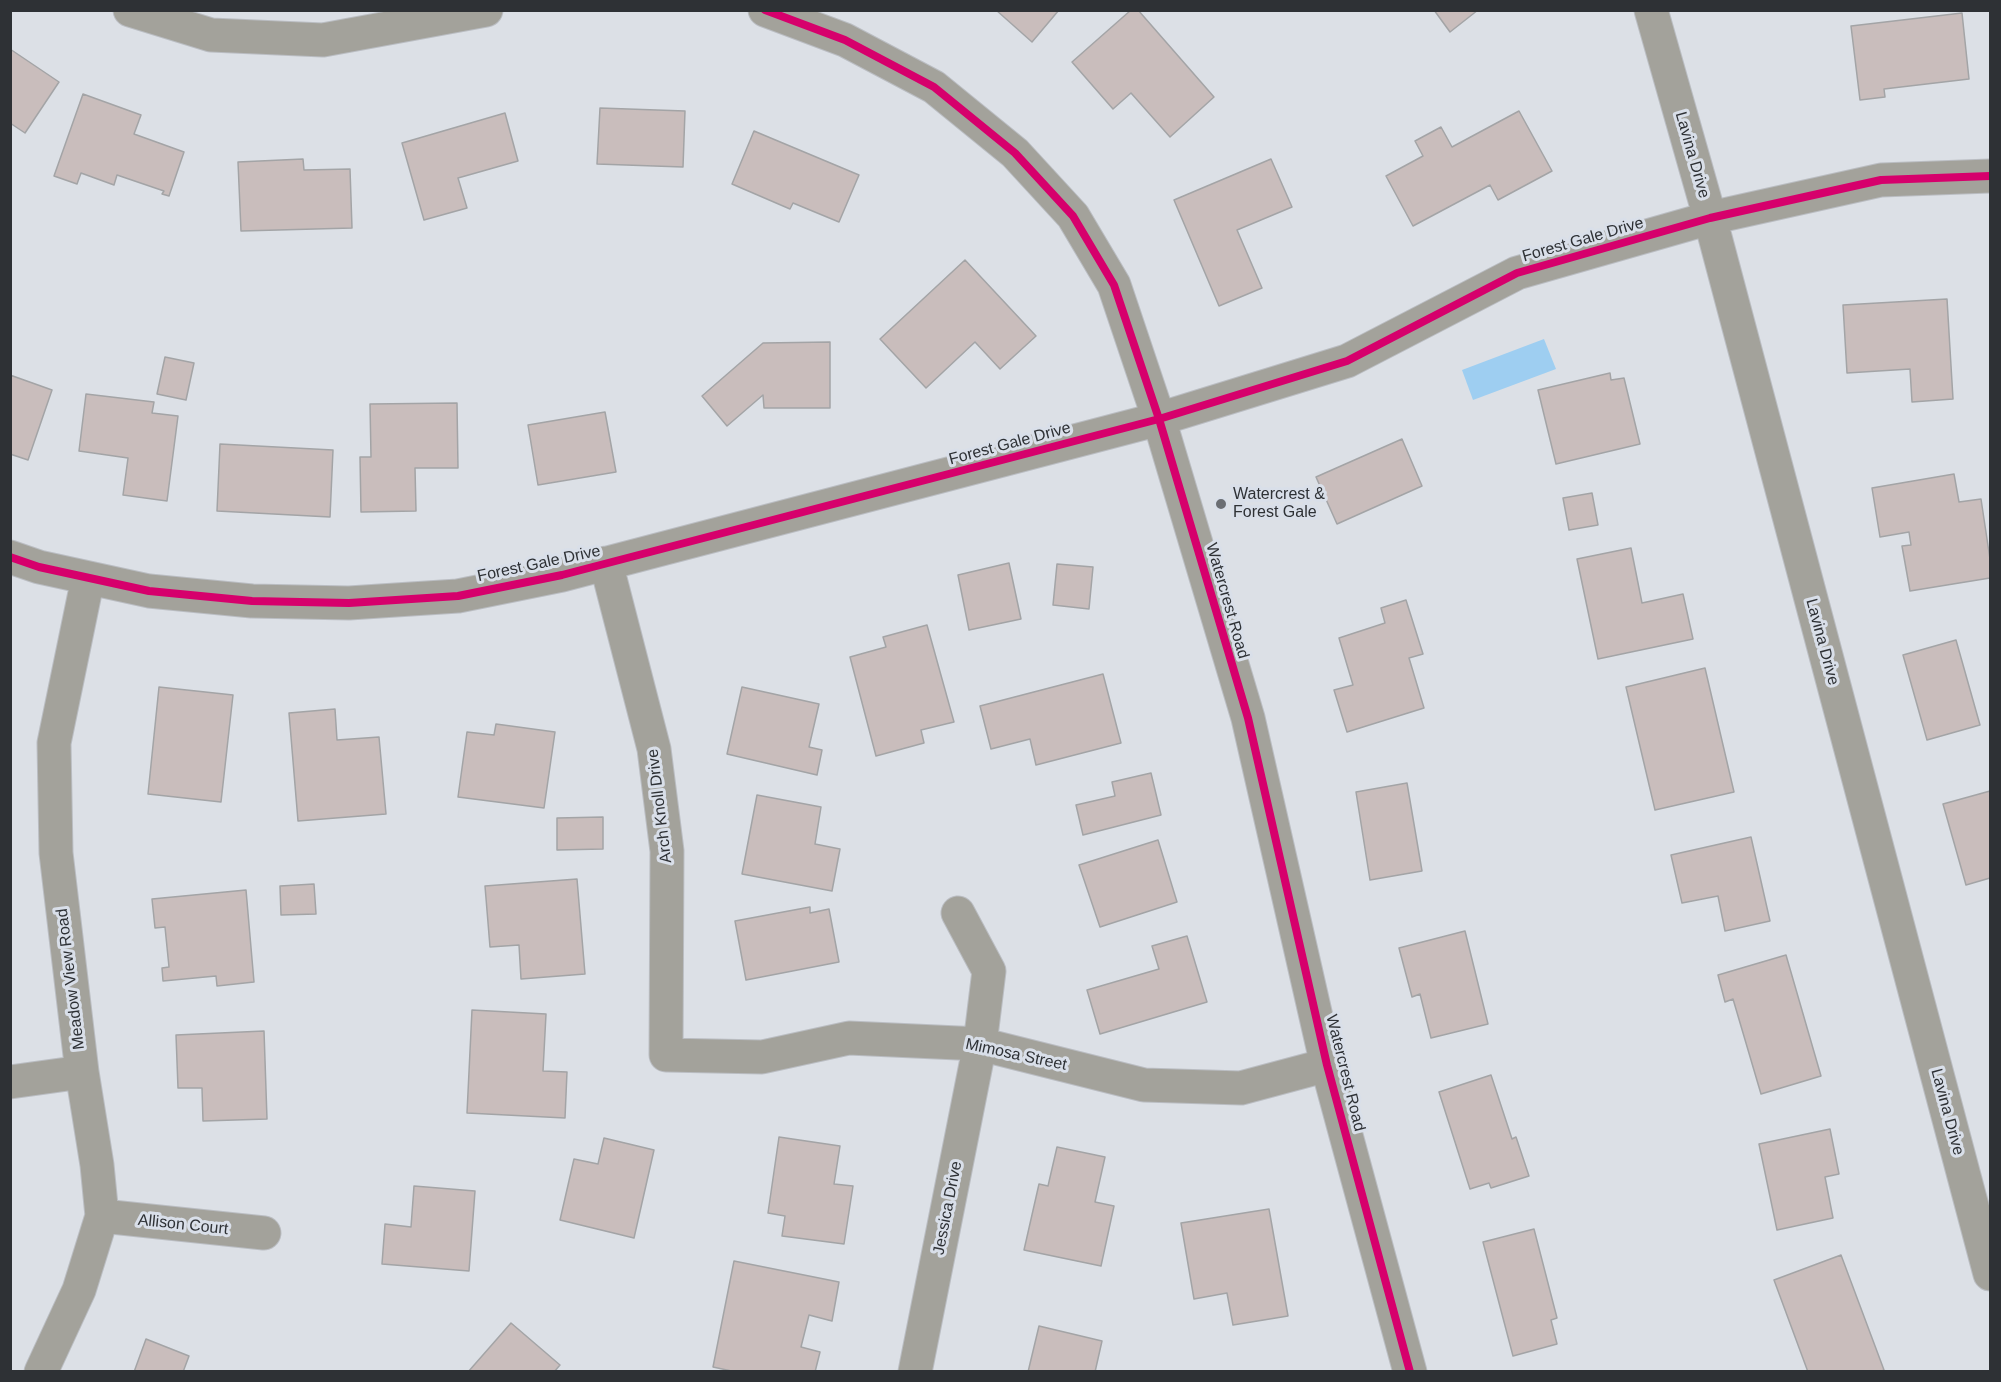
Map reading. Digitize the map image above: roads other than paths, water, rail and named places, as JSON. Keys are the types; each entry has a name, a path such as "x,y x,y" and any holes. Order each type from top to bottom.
{"street":[{"path":"130,10 211,34 323,40 486,10"},
{"name":"Watercrest Road","path":"765,10 845,40 934,87 1015,153 1073,216 1114,285 1160,419 1248,718 1327,1065 1410,1371"},
{"name":"Lavina Drive","path":"1651,10 1710,218 1990,1274"},
{"name":"Forest Gale Drive","path":"10,557 39,567 149,591 252,601 349,603 458,596 562,575 1160,419 1347,361 1517,273 1710,218 1881,180 1990,176"},
{"name":"Arch Knoll Drive","path":"606,563 654,749 667,851 666,1055"},
{"name":"Meadow View Road","path":"41,1371 79,1290 102,1216 98,1165 82,1072 56,853 54,743 88,578"},
{"name":"Jessica Drive","path":"915,1371 980,1044 989,971 958,913"},
{"name":"Mimosa Street","path":"666,1055 762,1057 849,1038 980,1044 1144,1085 1241,1088 1327,1065"},
{"path":"10,1082 82,1072"},
{"name":"Allison Court","path":"102,1216 264,1233"}],"water":[{"path":"1544,339 1556,369 1473,400 1462,370"}],"place":[{"name":"Watercrest & Forest Gale","path":"1221,504"}]}
